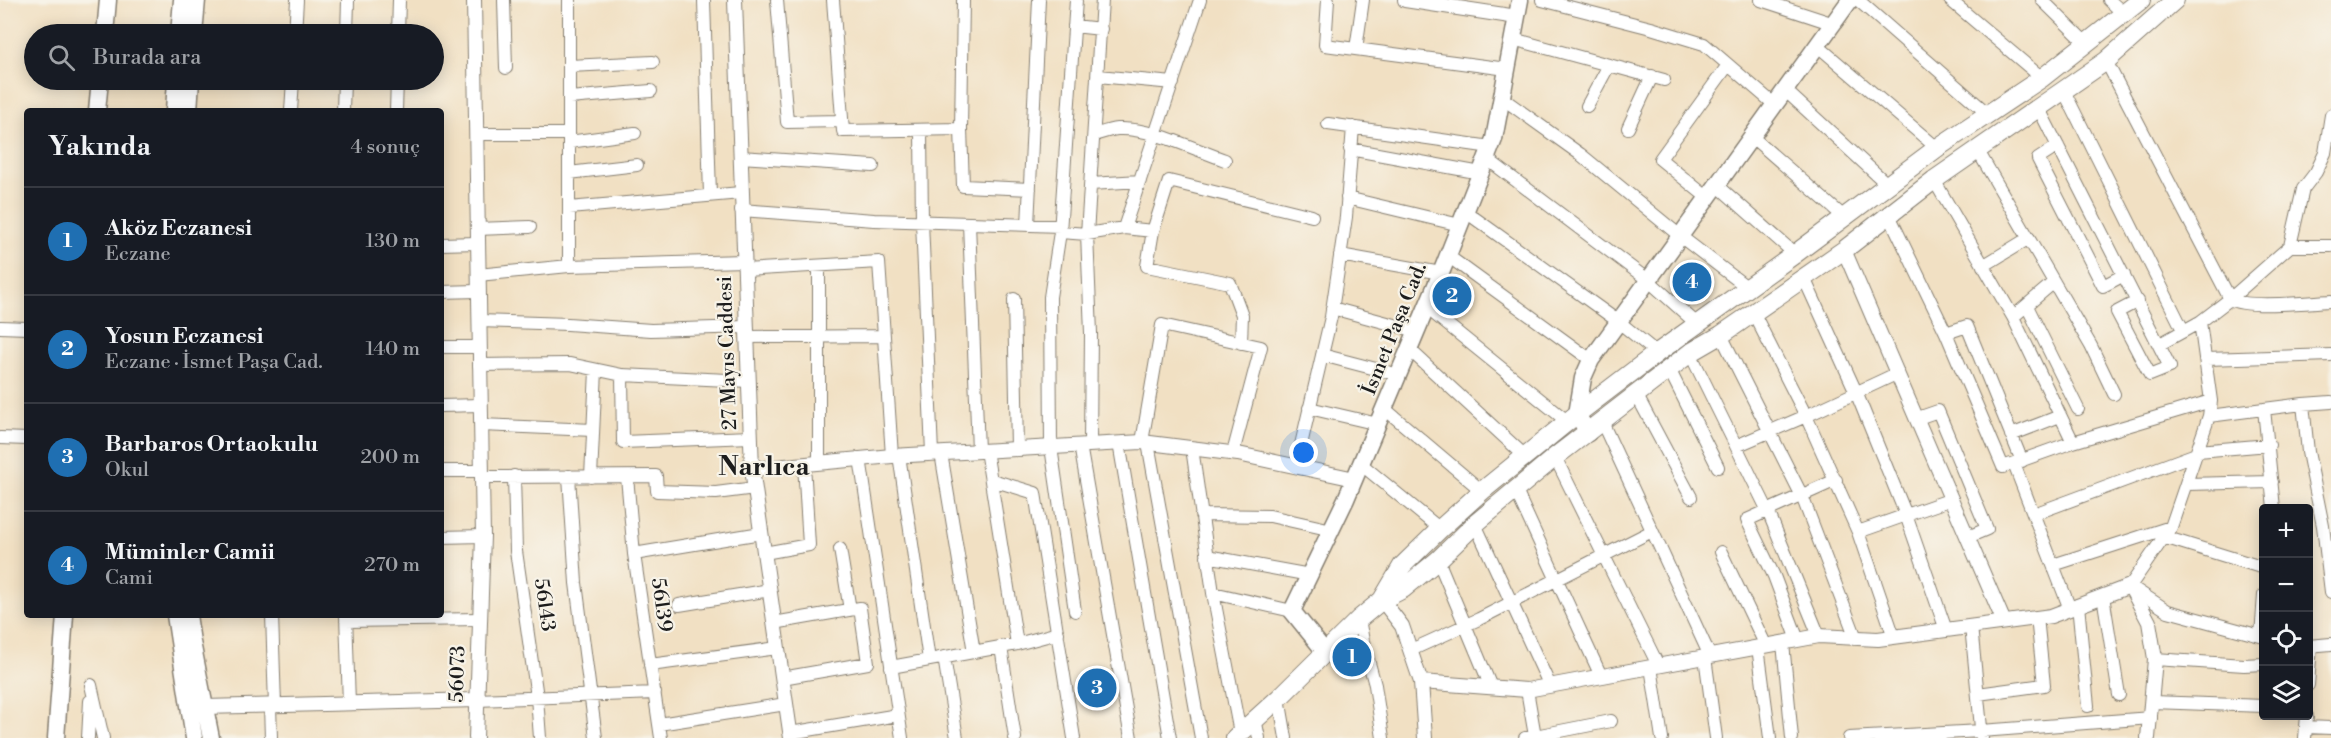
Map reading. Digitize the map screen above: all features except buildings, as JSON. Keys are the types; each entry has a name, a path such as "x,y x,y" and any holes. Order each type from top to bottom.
{"main road":[{"path":"106,24 108,0"},
{"path":"180,24 182,0"},
{"path":"195,24 197,0"},
{"name":"İsmet Paşa Cad.","path":"1292,611 1358,472 1410,350 1486,159 1502,98 1520,0"},
{"path":"1595,427 1583,378 1591,360 1850,0"},
{"path":"1382,600 1402,566 1482,491 1572,418 1586,397 1656,353 1795,254 1937,148 2042,78 2141,0"},
{"path":"1238,735 1359,619 1382,600 1403,589 1438,560 1475,524 1635,394 1690,353 1721,335 1844,250 1890,217 1934,180 2106,61 2175,0"},
{"path":"97,108 99,90"},
{"path":"174,108 175,90"},
{"path":"189,108 190,90"},
{"path":"1572,418 1595,427"},
{"path":"1292,611 1326,653"},
{"path":"56,738 65,618"},
{"path":"175,618 194,738"},
{"path":"189,618 211,738"}],"street":[{"path":"296,24 297,0"},
{"path":"347,24 348,0"},
{"path":"398,24 399,0"},
{"name":"56073","path":"474,0 483,536 476,738"},
{"path":"504,0 506,68"},
{"path":"568,0 569,266"},
{"path":"704,0 710,195"},
{"name":"27 Mayıs Caddesi","path":"735,0 752,468 790,736"},
{"path":"777,0 787,122 842,121"},
{"path":"833,0 843,131 961,129"},
{"path":"963,0 961,129 963,186 1030,189"},
{"path":"1028,225 1040,0"},
{"path":"1075,611 1051,447 1050,297 1060,229 1076,0"},
{"path":"1102,0 1088,234 1091,333 1085,445 1131,738"},
{"path":"1124,228 1200,0"},
{"path":"1328,0 1325,45 1507,69"},
{"path":"1356,49 1363,0"},
{"path":"1405,0 1517,17"},
{"path":"1542,0 1704,44 1775,105"},
{"path":"1761,0 1834,24"},
{"path":"1858,0 1988,114"},
{"path":"1950,0 2042,78"},
{"path":"2042,0 2085,42"},
{"path":"2109,0 2124,14"},
{"path":"1074,26 1101,29"},
{"path":"1513,39 1658,78 1629,128"},
{"path":"1818,46 1937,148"},
{"path":"2106,61 2230,299 2239,303 2257,304 2331,301"},
{"path":"569,66 653,62"},
{"path":"1587,106 1609,65"},
{"path":"1728,65 1660,159 1712,192 1795,254"},
{"path":"1098,76 1173,83"},
{"path":"2063,89 2183,330"},
{"path":"291,108 292,90"},
{"path":"343,108 344,90"},
{"path":"396,108 397,90"},
{"path":"569,98 651,91"},
{"path":"1786,91 1888,185"},
{"path":"1502,98 1580,154 1748,288"},
{"path":"2038,107 2124,275 2138,301 2160,344 2170,367 2150,375 2117,312 2138,301"},
{"path":"2160,344 2200,322 2290,246 2303,189 2328,153 2331,116"},
{"path":"1328,124 1486,159 1648,280 1697,324"},
{"path":"1296,466 1332,308 1347,198 1353,128"},
{"path":"1094,135 1114,129 1132,129 1225,160"},
{"path":"921,131 922,222 936,453 974,652"},
{"path":"476,134 569,138 635,133"},
{"path":"1751,136 1844,217"},
{"path":"2058,146 2038,159 2092,265 2103,286 2124,275"},
{"path":"1350,150 1486,159"},
{"path":"1978,151 2091,346 2114,393"},
{"path":"740,157 873,166"},
{"path":"569,173 637,165"},
{"path":"1934,180 2013,317 2073,442"},
{"path":"1091,184 1140,181"},
{"path":"1241,343 1242,315 1230,283 1147,266 1153,231 1169,181 1312,216"},
{"path":"569,208 741,193"},
{"path":"1347,198 1463,219 1619,322 1656,353"},
{"path":"741,210 922,222 1028,225 1088,234 1124,228 1153,231"},
{"path":"1890,217 1946,333 2003,467 2073,442 2211,401"},
{"path":"969,224 982,450 992,480 1017,644"},
{"path":"444,243 530,226"},
{"path":"1983,266 2029,238"},
{"path":"2290,246 2331,246"},
{"path":"1844,250 2004,622"},
{"path":"1340,255 1441,273"},
{"path":"1448,256 1591,360"},
{"path":"478,274 569,266 819,266 879,262 895,455 929,660"},
{"path":"819,266 819,462"},
{"path":"1804,278 1856,392 1906,515 1946,630"},
{"path":"2013,317 2054,282"},
{"path":"444,292 478,291"},
{"path":"1014,299 1017,448"},
{"path":"2027,306 2078,409"},
{"path":"1332,308 1417,331"},
{"path":"1427,308 1572,418"},
{"path":"1754,312 1836,480 1858,532 1894,637"},
{"path":"478,321 651,330 884,336"},
{"path":"1421,682 1527,690 1819,636 1894,637 2051,616 2130,586 2168,532 2209,416 2211,401 2200,322"},
{"path":"1201,738 1145,442 1162,325 1261,347 1233,453"},
{"path":"1946,333 1967,326 2011,435 2034,514 2053,565 2074,607 2088,705"},
{"path":"0,327 24,328"},
{"path":"1721,335 1802,496 1856,638"},
{"path":"444,347 479,346"},
{"path":"1410,350 1526,457"},
{"path":"1690,353 1768,511 1819,636"},
{"path":"1322,354 1399,375"},
{"path":"2206,359 2331,355"},
{"path":"479,365 570,364 622,375 749,381"},
{"path":"1669,369 1718,467"},
{"path":"591,477 596,370"},
{"path":"1736,446 1898,373"},
{"path":"622,375 622,442 751,437"},
{"path":"1635,394 1691,497"},
{"path":"2209,416 2331,402"},
{"path":"2303,404 2308,452 2323,526 2331,592"},
{"path":"444,405 480,405"},
{"path":"1310,408 1382,416 1482,491"},
{"path":"2264,409 2274,504"},
{"path":"1917,418 1938,411 1988,529 1968,537"},
{"path":"2011,435 2060,416"},
{"path":"481,425 593,430"},
{"path":"1595,427 1652,531 1707,656 1716,738"},
{"path":"0,438 24,439"},
{"path":"752,468 895,455 1145,442 1233,453 1296,466 1358,472 1440,529"},
{"path":"1119,443 1170,738"},
{"path":"2034,514 2197,452 2269,445"},
{"path":"1192,448 1207,556 1238,735"},
{"path":"1555,457 1604,555 1654,666 1662,738"},
{"path":"860,458 902,738"},
{"path":"764,553 809,545 804,464"},
{"path":"444,471 514,476 656,476 657,491 716,493 755,488"},
{"name":"56143","path":"514,476 516,552 537,698 540,738"},
{"path":"569,476 576,583 596,738"},
{"name":"56139","path":"627,477 634,554 661,738"},
{"path":"992,480 1035,494 1074,738"},
{"path":"1798,640 1774,576 1747,520 1836,480"},
{"path":"2186,484 2272,482"},
{"path":"1516,491 1601,676"},
{"path":"1858,532 1952,499"},
{"path":"1201,515 1270,516 1332,530"},
{"path":"1475,524 1550,686"},
{"path":"1411,650 1466,625 1652,531"},
{"path":"2053,565 2168,532 2259,566"},
{"path":"634,554 761,533"},
{"path":"444,537 483,536"},
{"path":"840,549 850,610"},
{"path":"1721,552 1762,646 1770,738"},
{"path":"1207,556 1310,574"},
{"path":"1438,560 1491,687"},
{"path":"2130,586 2168,611 2259,636"},
{"path":"2130,586 2149,622 2155,659 2148,738"},
{"path":"679,606 770,590"},
{"path":"1213,593 1292,611"},
{"path":"2103,596 2120,696"},
{"path":"1382,600 1402,626 1421,682 1425,738"},
{"path":"774,623 860,608 868,663 782,678"},
{"path":"1978,694 2044,686 2037,617"},
{"path":"271,738 272,618"},
{"path":"349,704 346,618 480,619"},
{"path":"1359,619 1375,685 1383,738"},
{"path":"1971,626 1982,735"},
{"path":"891,667 1017,644 1058,633"},
{"path":"1783,643 1792,738"},
{"path":"2313,646 2331,644"},
{"path":"1000,647 1016,738"},
{"path":"650,665 778,648"},
{"path":"944,657 957,738"},
{"path":"2155,659 2259,664"},
{"path":"88,738 91,685 103,738"},
{"path":"1527,690 1530,737 1611,722"},
{"path":"205,707 655,693"},
{"path":"1279,698 1286,738"},
{"path":"2152,702 2259,706"},
{"path":"659,724 786,704"},
{"path":"790,736 898,715"},
{"path":"1848,738 1982,735 2151,718"},
{"path":"1255,719 1259,738"},
{"path":"2306,727 2331,728"}],"place":[{"name":"Müminler Camii","path":"1692,282"},
{"name":"Yosun Eczanesi","path":"1452,296"},
{"name":"Aköz Eczanesi","path":"1352,657"},
{"name":"Barbaros Ortaokulu","path":"1097,688"}],"district":[{"name":"Narlıca","path":"764,467"}]}
